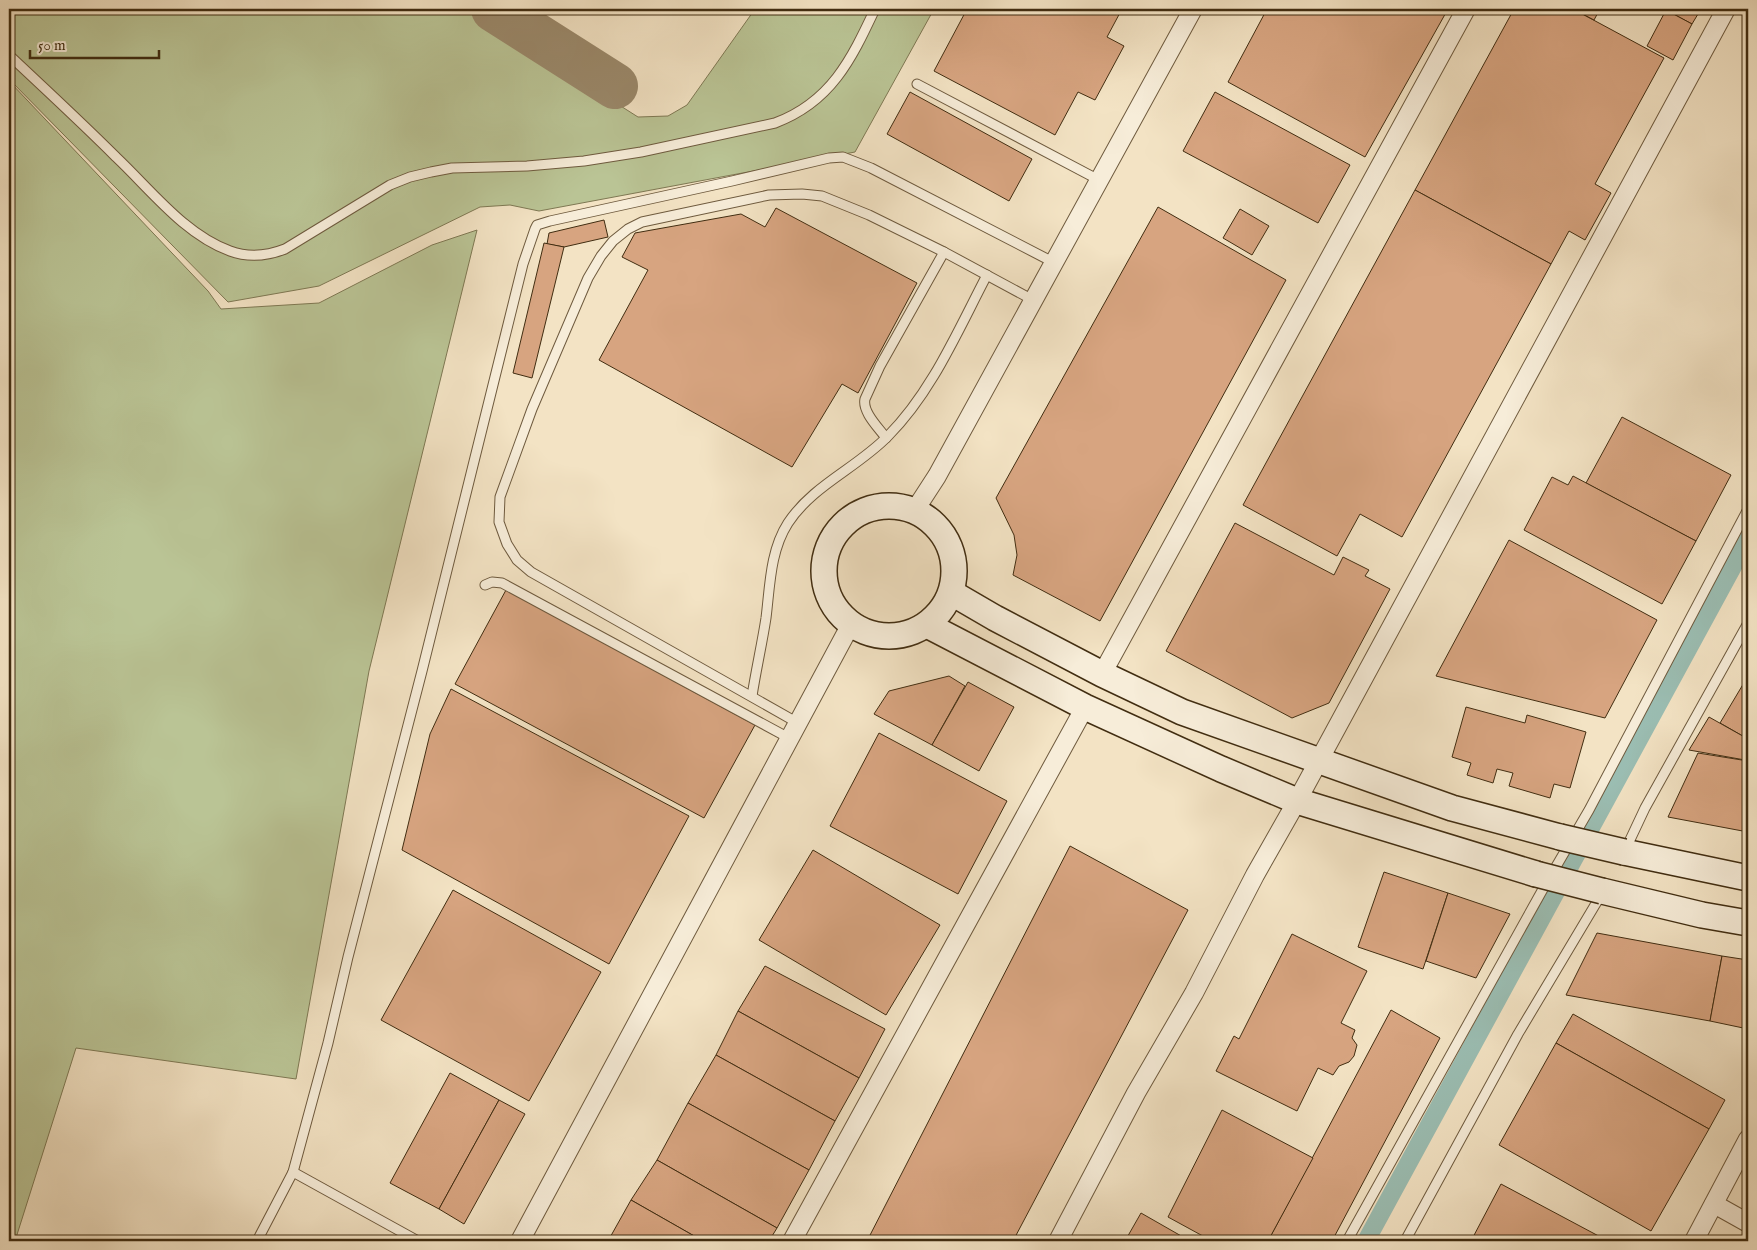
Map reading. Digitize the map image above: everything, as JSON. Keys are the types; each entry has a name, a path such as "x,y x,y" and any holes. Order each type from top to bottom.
{"street":[{"path":"915,510 937,476 1193,9"},
{"path":"1102,674 1466,9"},
{"path":"1058,1241 1136,1093 1194,993 1255,875 1297,801 1726,9"},
{"path":"894,505 915,510 934,522 949,543 956,568 952,593 942,610 927,625 910,633 890,637 869,634 851,624 837,611 828,595 824,576 825,557 831,540 843,524 858,513 875,506 894,505"},
{"path":"952,593 994,618 1102,674 1182,712 1318,761 1452,808 1560,837 1627,847 1748,878"},
{"path":"520,1241 851,624"},
{"path":"927,625 1085,707 1221,769 1297,801 1536,874 1600,896 1748,923"},
{"path":"792,1241 1085,707"},
{"path":"1694,1241 1748,1139"},
{"path":"1714,1204 1748,1223"}],"lane":[{"path":"9,54 187,226 211,242 230,251 258,256 272,254 301,240 390,185 431,172 452,168 556,164 613,157 775,123 791,117 806,108 832,85 842,71 875,9"},
{"path":"917,84 1099,180"},
{"path":"257,1241 293,1172 328,1043 348,956 422,671 523,264 535,229 550,220 732,181 828,158 842,157 871,168 1053,262"},
{"path":"794,730 752,696 531,572 517,560 507,544 499,522 500,497 532,409 588,278 601,256 613,241 628,229 642,222 770,196 802,194 822,196 870,215 1033,300"},
{"path":"886,438 868,412 864,402 880,366 944,252"},
{"path":"752,696 775,553 787,524 817,492 886,438 916,402 930,381 987,276"},
{"path":"1347,1241 1542,889 1589,810 1748,509"},
{"path":"486,585 492,582 502,583 794,730"},
{"path":"1627,847 1645,808 1748,623"},
{"path":"1405,1241 1518,1034 1600,896"},
{"path":"293,1172 418,1241"}],"green space":[{"path":"9,9 468,9 638,117 668,116 687,105 755,9 934,9 855,152 539,211 510,205 480,207 319,286 228,302 9,79"},
{"path":"9,81 208,291 221,309 319,303 432,245 477,230 369,671 296,1079 76,1048 15,1241 9,1241"}],"building":[{"path":"967,9 1122,9 1107,37 1124,46 1095,100 1078,92 1055,135 934,71"},
{"path":"1267,9 1448,9 1365,157 1228,82"},
{"path":"1514,9 1573,9 1664,58 1595,184 1611,193 1585,240 1569,231 1551,264 1415,190"},
{"path":"1573,9 1600,9 1594,20"},
{"path":"1667,9 1701,9 1692,24"},
{"path":"1666,10 1692,24 1673,60 1647,46"},
{"path":"910,92 1032,159 1009,201 887,134"},
{"path":"1215,92 1350,165 1318,223 1183,151"},
{"path":"1415,190 1551,264 1402,537 1360,514 1337,556 1243,505"},
{"path":"1158,207 1286,280 1100,621 1013,575 1017,555 1014,535 996,498"},
{"path":"776,208 917,283 858,393 842,384 792,467 599,360 648,270 622,257 635,233 741,214 765,227"},
{"path":"1240,209 1269,226 1252,255 1223,238"},
{"path":"604,220 608,237 564,247 547,244 549,233"},
{"path":"544,243 564,247 532,378 513,373"},
{"path":"1622,417 1731,475 1696,541 1586,483"},
{"path":"1573,476 1696,541 1662,604 1524,530 1552,477 1568,485"},
{"path":"1235,523 1334,575 1343,557 1369,570 1365,576 1390,589 1329,703 1292,718 1166,651"},
{"path":"1509,540 1657,620 1605,718 1436,676"},
{"path":"506,590 755,725 704,818 455,684"},
{"path":"949,676 965,686 932,745 874,714 889,691"},
{"path":"1748,676 1748,739 1720,723"},
{"path":"968,682 1014,707 979,771 932,745"},
{"path":"451,689 689,816 609,964 402,850 430,734"},
{"path":"1466,707 1525,723 1527,715 1586,732 1570,788 1554,784 1550,798 1509,786 1513,773 1497,769 1493,783 1467,775 1471,763 1452,757"},
{"path":"1709,717 1748,739 1748,755 1745,760 1689,750"},
{"path":"879,733 1007,801 958,894 830,826"},
{"path":"1698,753 1748,761 1748,832 1668,817"},
{"path":"1070,846 1188,910 1013,1241 867,1241"},
{"path":"813,850 940,925 886,1015 759,940"},
{"path":"1384,872 1448,893 1423,969 1358,947"},
{"path":"453,890 601,972 529,1101 381,1020"},
{"path":"1448,893 1510,914 1476,978 1426,961"},
{"path":"1597,933 1722,956 1710,1021 1566,995"},
{"path":"1292,934 1367,971 1341,1023 1355,1030 1352,1038 1357,1045 1354,1056 1349,1062 1339,1066 1333,1075 1318,1068 1297,1111 1216,1071 1234,1036 1239,1039"},
{"path":"1722,956 1748,960 1748,1029 1710,1021"},
{"path":"765,966 885,1029 859,1078 738,1011"},
{"path":"1391,1010 1440,1038 1332,1241 1268,1241"},
{"path":"738,1011 859,1078 835,1121 716,1055"},
{"path":"1573,1014 1725,1100 1709,1129 1556,1043"},
{"path":"1556,1043 1709,1129 1651,1231 1499,1145"},
{"path":"716,1055 835,1121 809,1170 688,1103"},
{"path":"450,1073 499,1100 439,1209 390,1183"},
{"path":"499,1100 525,1114 464,1224 439,1209"},
{"path":"688,1103 809,1170 777,1228 657,1160"},
{"path":"1222,1110 1313,1158 1268,1241 1212,1241 1168,1217"},
{"path":"657,1160 777,1228 769,1241 703,1241 631,1200"},
{"path":"1501,1184 1608,1241 1471,1241"},
{"path":"631,1200 703,1241 608,1241"},
{"path":"1141,1213 1190,1241 1125,1241"}],"waterway":[{"path":"1366,1241 1748,539"}],"taxiway":[{"path":"494,9 615,86"}]}
